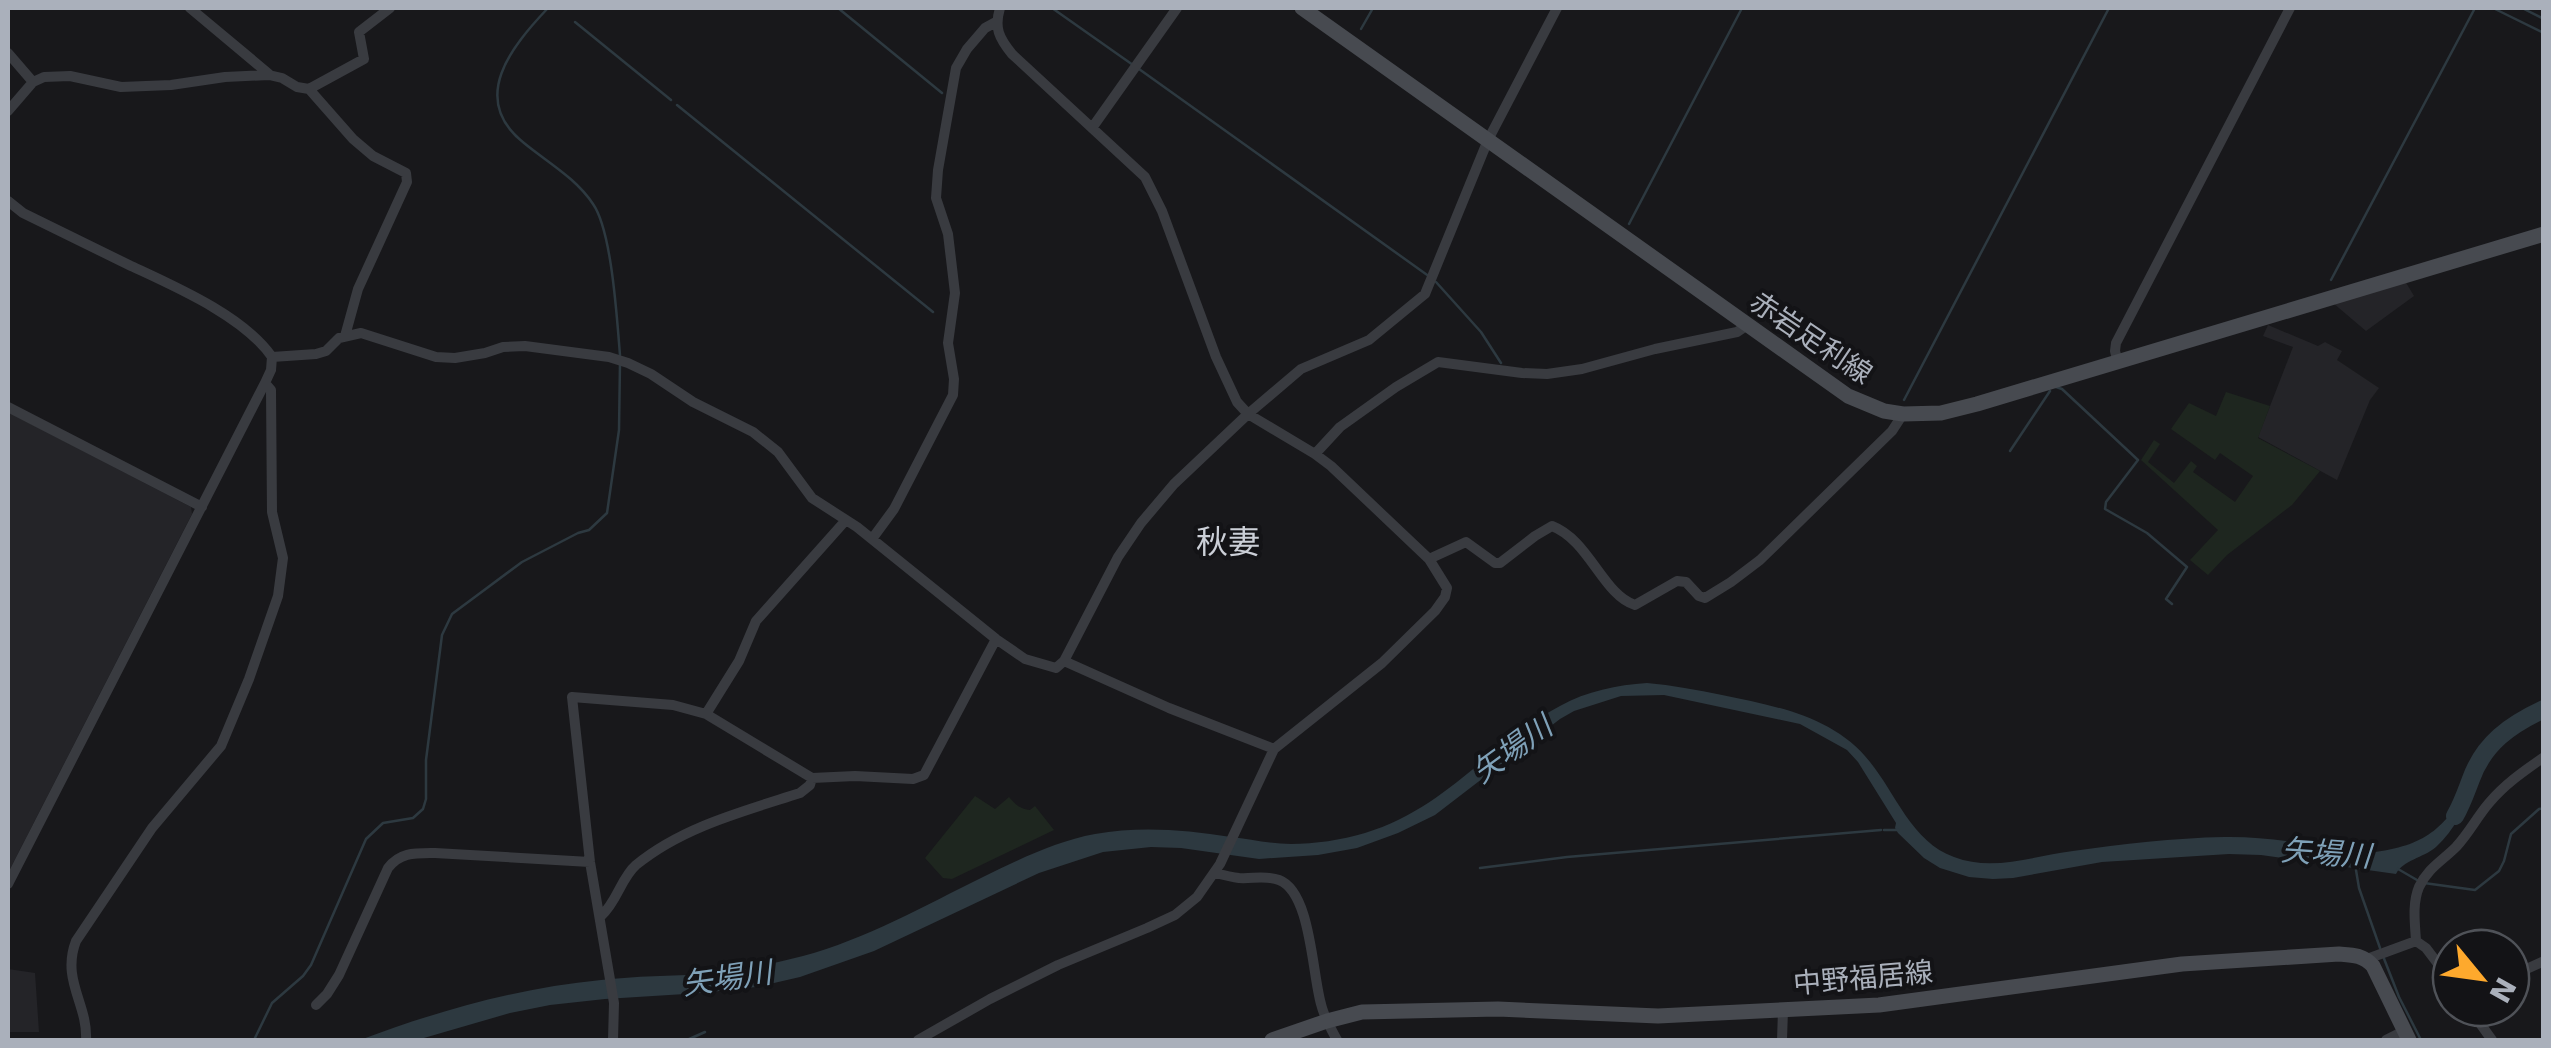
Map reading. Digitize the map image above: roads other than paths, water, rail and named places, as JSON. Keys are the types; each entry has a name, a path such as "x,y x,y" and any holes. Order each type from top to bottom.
{"main road":[{"name":"赤岩足利線","path":"1302,8 1746,326 1848,396 1884,411 1942,413 2544,234"},
{"name":"中野福居線","path":"1272,1040 1362,1012 1498,1008 1658,1016 1879,1005 2182,964 2339,954 2367,959"},
{"path":"2367,959 2406,1036"}],"street":[{"path":"190,8 270,75"},
{"path":"309,89 364,60 359,32 390,8"},
{"path":"918,1040 1058,965 1147,928 1197,897 1216,873 1274,749 1382,663 1435,611 1447,588 1429,559 1315,454 1248,414 1230,392 1145,177 1012,54 1001,40 996,22 1000,8"},
{"path":"1092,128 1178,8"},
{"path":"272,357 316,354 346,336 362,332 436,357 455,358 525,346 628,363 753,432 778,452 812,498 872,539 996,640 1025,658 1056,668 1064,661 1118,557 1140,523 1174,484 1301,369 1369,340 1425,294 1488,140 1556,8"},
{"path":"2118,363 2116,343 2290,8"},
{"path":"872,539 894,509 953,395 948,343 954,293 948,234 936,198 938,170 956,68 966,49 996,22"},
{"path":"8,53 33,82"},
{"path":"8,110 33,82 44,77 70,76 122,87 270,75 309,89 373,156 406,173 407,182 358,289 346,336"},
{"path":"8,201 23,214 182,290 256,337 272,357 265,382 8,884"},
{"path":"1315,454 1340,427 1438,362 1547,374 1737,332 1746,326"},
{"path":"86,1040 71,978 76,941 152,828 221,746 278,596 283,558 272,512 271,390 265,382"},
{"path":"8,407 202,507"},
{"path":"1429,559 1466,542 1494,563 1500,563 1552,526 1562,530 1590,557 1628,603 1635,605 1677,581 1686,582 1706,598 1760,560 1892,431 1903,414"},
{"path":"706,714 745,649 756,621 846,520"},
{"path":"613,1040 614,1003 590,862 572,697 673,706 706,714 812,778 913,779 922,777 996,640"},
{"path":"1064,661 1274,749"},
{"path":"2416,942 2414,907 2426,875 2459,844 2506,784 2544,757"},
{"path":"601,916 634,867 706,825 800,793 812,778"},
{"path":"316,1004 340,975 388,868 398,857 435,852 590,862"},
{"path":"1216,873 1238,878 1266,877 1293,890 1300,904 1320,1003 1337,1040"},
{"path":"2367,959 2416,942"},
{"path":"2416,942 2431,955"},
{"path":"1782,1040 1783,1010"},
{"path":"2386,1040 2406,1036"}],"water":[{"path":"1647,683 1762,704 1821,723 1855,746 1870,762 1927,840 1954,857 1983,863 2129,844 2224,837 2375,852 2394,849 2434,831 2475,783 2459,818 2442,841 2403,865 2396,874 2229,854 2102,862 2013,878 1969,877 1924,858 1898,833 1896,823 1847,750 1800,724 1664,695 1621,696 1560,719 1435,815 1357,848 1259,859 1181,848 1103,852 1039,873 874,951 800,977 756,987 550,1005 417,1040 360,1040 448,1010 539,989 731,971 803,956 872,931 1038,852 1095,834 1163,830 1291,844 1365,833 1420,808 1560,706 1602,690"}],"waterway":[{"path":"548,8 510,56 497,91 499,109 507,126 578,186 593,204 605,234 613,276 620,355"},
{"path":"838,8 942,93"},
{"path":"1052,8 1133,65"},
{"path":"1361,29 1373,8"},
{"path":"1629,224 1742,8"},
{"path":"1904,400 2109,8"},
{"path":"2331,280 2475,8"},
{"path":"2493,8 2544,33"},
{"path":"2522,8 2544,19"},
{"path":"575,22 671,100"},
{"path":"1139,69 1430,277"},
{"path":"677,105 933,312"},
{"path":"1436,282 1481,332 1501,363"},
{"path":"254,1040 272,1003 311,965 366,839 383,823 413,818 423,809 442,635 452,614 522,562 589,530 607,513 619,430 620,363"},
{"path":"2056,387 2138,460 2106,502 2105,509 2147,533 2187,567 2166,599 2172,604"},
{"path":"2010,451 2050,391"},
{"name":"矢場川","path":"2455,816 2476,766 2491,745 2509,729 2544,709"},
{"path":"2424,883 2475,890 2499,871 2511,834 2544,808"},
{"path":"1480,868 1881,830"},
{"path":"1884,830 1898,830"},
{"path":"2398,869 2417,880"},
{"path":"2356,870 2380,948"},
{"path":"2383,956 2421,1040"},
{"path":"687,1040 705,1032"}],"district":[{"name":"秋妻","path":"1228,542"}]}
